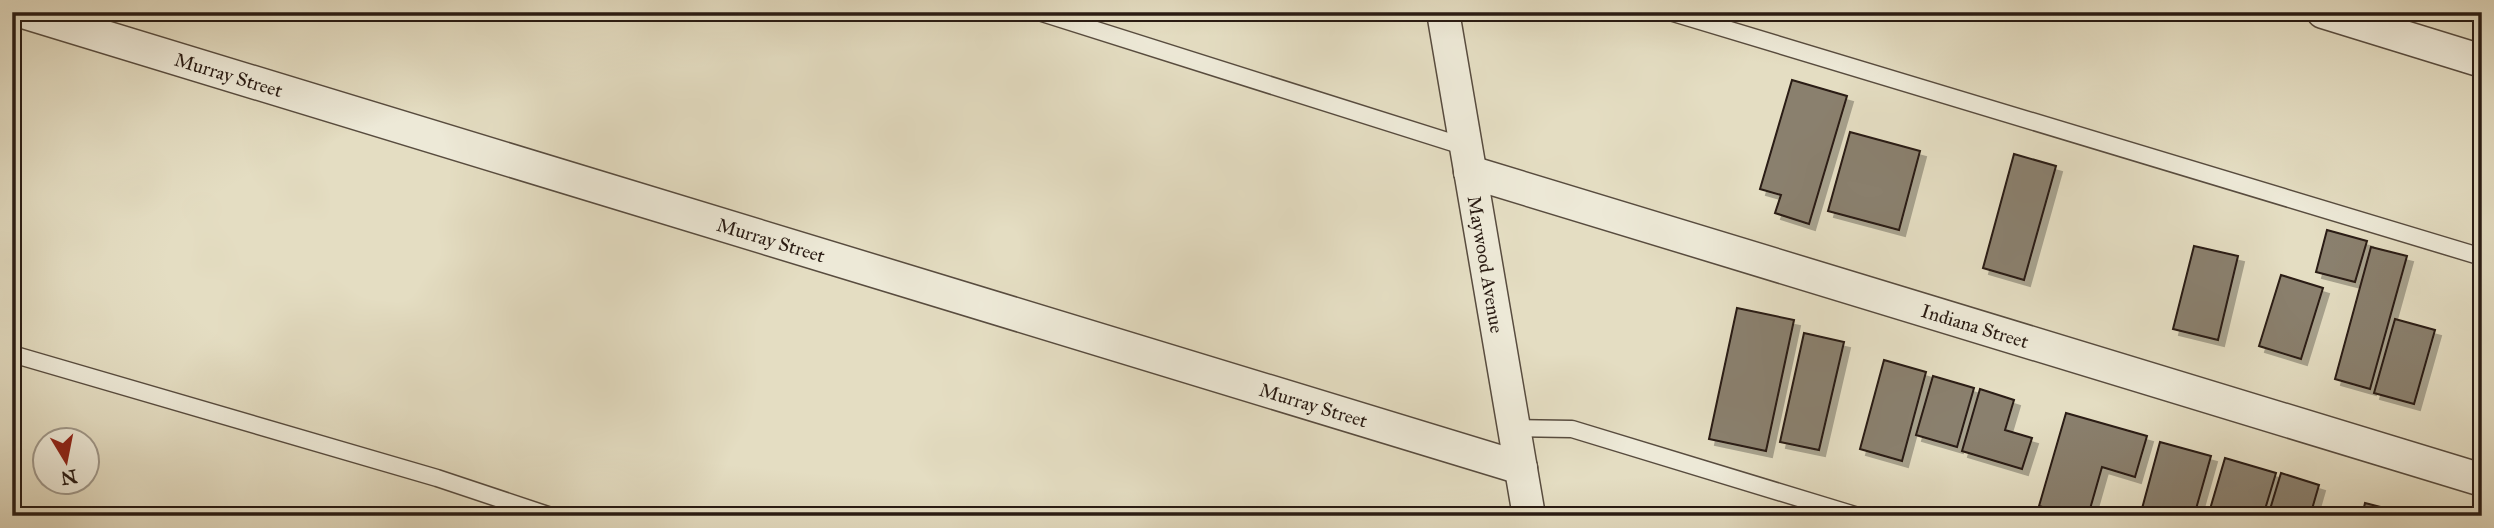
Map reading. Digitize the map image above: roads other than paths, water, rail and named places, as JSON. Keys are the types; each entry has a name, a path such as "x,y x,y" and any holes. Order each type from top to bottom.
{"street":[{"name":"Murray Street","path":"23,12 1521,468"},
{"name":"Maywood Avenue","path":"1443,12 1529,516"},
{"path":"2323,12 2482,61"},
{"name":"Indiana Street","path":"1468,160 2482,480"}],"lane":[{"path":"1039,12 1468,160"},
{"path":"1670,12 2482,257"},
{"path":"12,355 437,478 551,516"},
{"path":"1514,428 1572,429 1858,516"}]}
